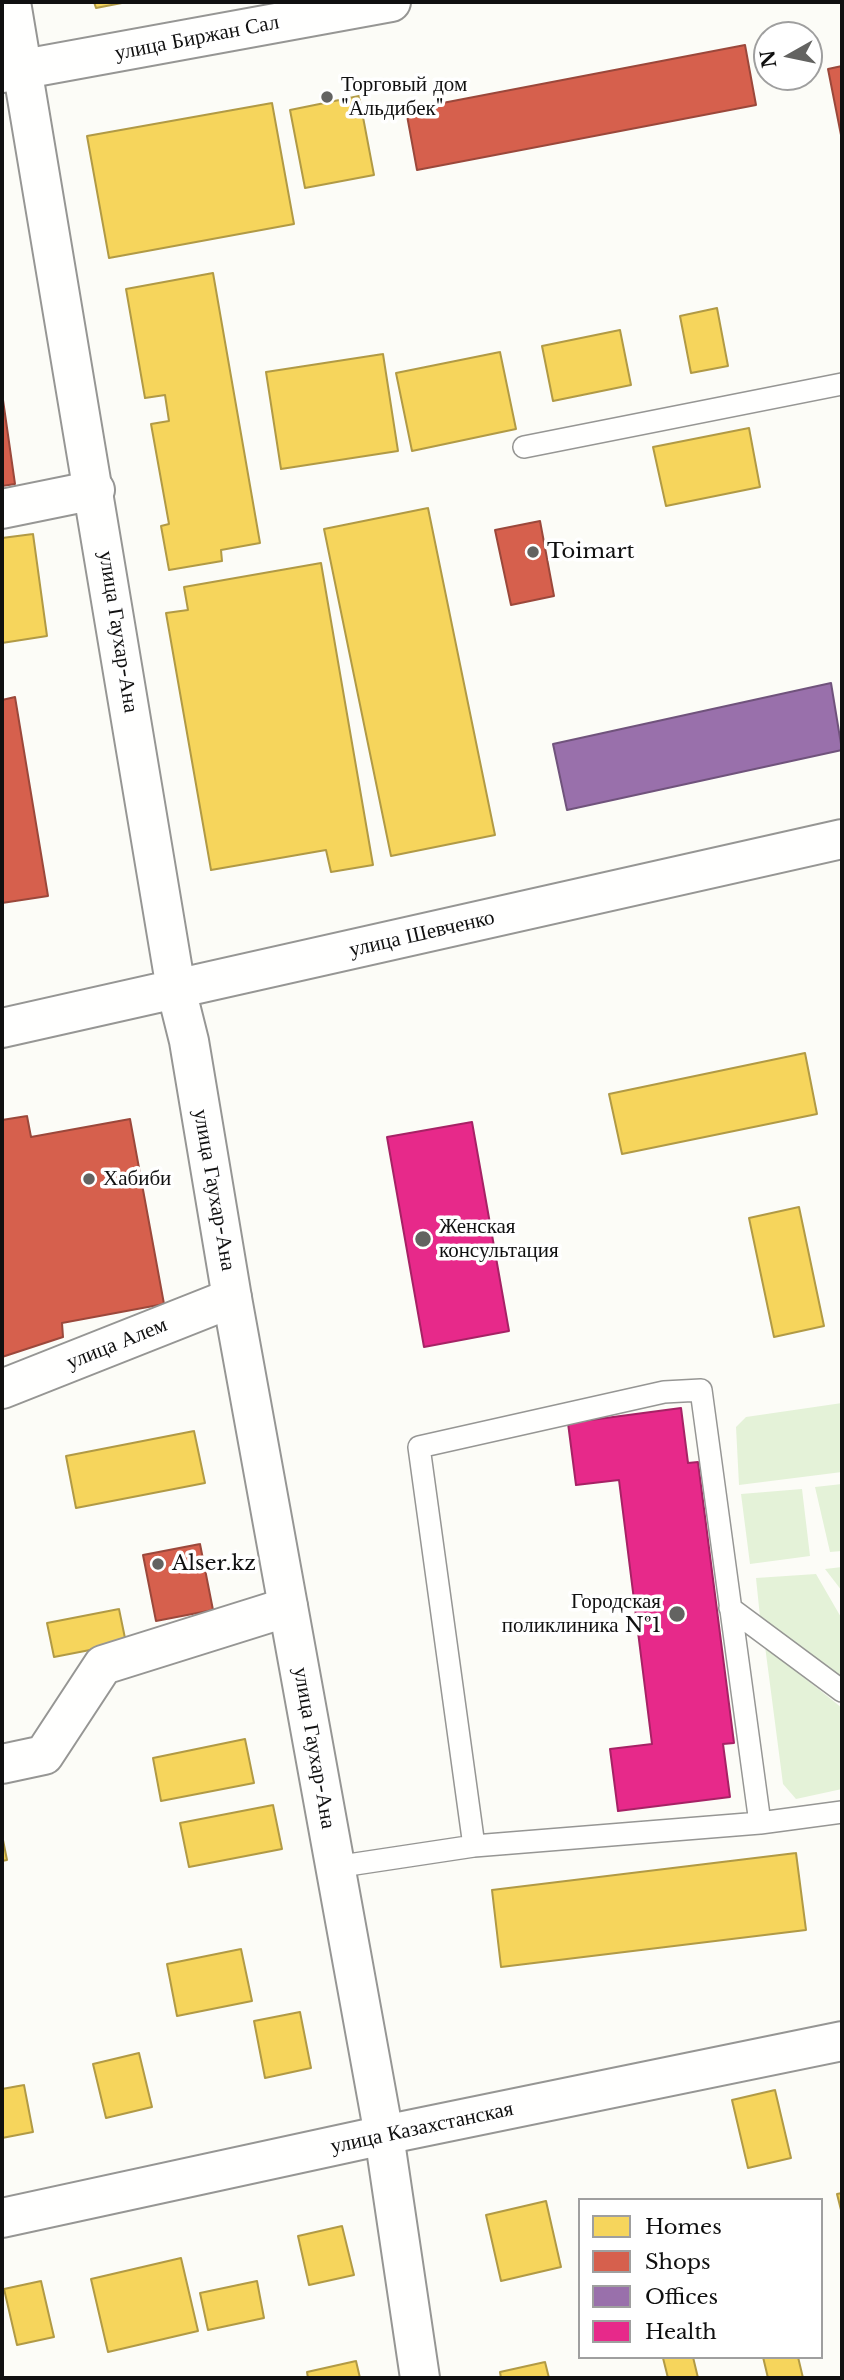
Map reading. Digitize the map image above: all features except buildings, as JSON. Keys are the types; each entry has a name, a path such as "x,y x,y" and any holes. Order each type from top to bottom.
{"street":[{"name":"улица Гаухар-Ана","path":"11,2 13,72 95,490 176,989 189,1041 232,1298 384,2135 420,2378"},
{"name":"улица Биржан Сал","path":"13,72 391,2"},
{"path":"2,509 95,490"},
{"name":"улица Шевченко","path":"2,1028 842,839"},
{"name":"улица Алем","path":"2,1389 232,1298"},
{"path":"2,1764 44,1755 103,1665 288,1607"},
{"name":"улица Казахстанская","path":"2,2218 384,2135 842,2041"}],"lane":[{"path":"524,447 842,384"},
{"path":"474,1846 419,1447 664,1392 701,1390 760,1824"},
{"path":"730,1608 842,1691"},
{"path":"335,1867 474,1846 760,1824 842,1812"}],"green space":[{"path":"842,1403 842,1472 739,1485 736,1427 746,1417"},
{"path":"842,1484 842,1551 830,1552 815,1487"},
{"path":"802,1489 810,1556 750,1564 741,1494"},
{"path":"842,1567 842,1591 825,1569"},
{"path":"816,1574 842,1619 842,1680 760,1617 756,1578"},
{"path":"765,1646 842,1708 842,1789 796,1799 783,1784"}],"place":[{"name":"Торговый дом \"Альдибек\"","path":"327,97"},
{"name":"Toimart","path":"533,552"},
{"name":"Хабиби","path":"89,1179"},
{"name":"Женская консультация","path":"423,1239"},
{"name":"Alser.kz","path":"158,1564"},
{"name":"Городская поликлиника №1","path":"677,1614"}]}
